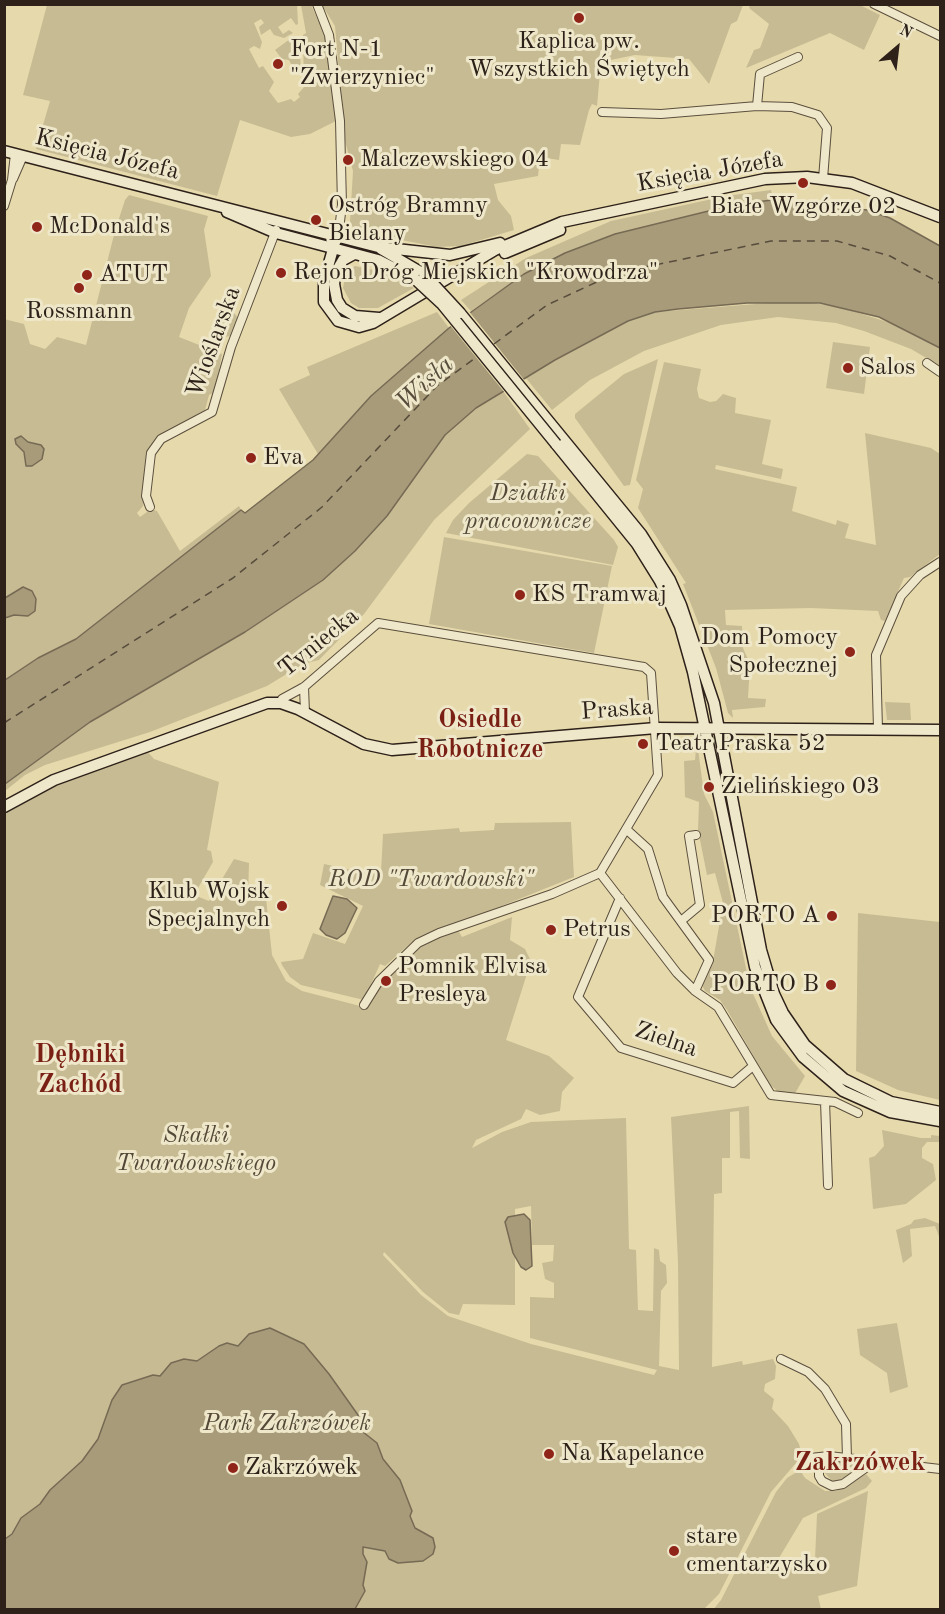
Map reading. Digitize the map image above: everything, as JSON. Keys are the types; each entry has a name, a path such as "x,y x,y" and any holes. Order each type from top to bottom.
{"main road":[{"name":"Księcia Józefa","path":"14,154 269,219 336,243 354,254 386,262 420,277"},
{"name":"Księcia Józefa","path":"199,200 276,233 336,243 450,255 524,236 562,222 765,179 823,178 874,189 940,217"},
{"name":"Księcia Józefa","path":"486,258 499,255 590,216"},
{"name":"Księcia Józefa","path":"336,243 323,286 323,298 330,313 338,321 353,326 369,325 524,236"},
{"path":"378,247 420,277 641,534 670,580 696,646 719,727 761,950 774,994 783,1013 805,1045 844,1079 881,1098 940,1112"},
{"path":"354,254 343,260 336,272 334,284 337,300 342,308 355,316 379,318"},
{"path":"560,441 631,536 660,581 684,639 705,727 755,967 762,991 781,1029 809,1064 843,1091 890,1112 940,1121"},
{"name":"Tyniecka","path":"4,807 54,780 242,710 267,703 280,703"},
{"name":"Praska","path":"280,703 305,712 364,744 392,750 656,728 940,730"}],"street":[{"path":"317,4 329,35 339,111 342,181 336,243"},
{"path":"874,4 940,36"},
{"path":"758,106 760,74 798,57"},
{"path":"602,112 661,114 758,106 792,107 818,115 827,128 823,178"},
{"path":"4,206 12,180 14,154"},
{"path":"269,219 276,233 284,229 297,228"},
{"name":"Wioślarska","path":"150,507 146,496 151,453 161,439 212,412 231,346 276,233"},
{"path":"927,363 940,372"},
{"path":"878,729 876,656 901,596 920,575 940,562"},
{"name":"Tyniecka","path":"280,703 282,699 304,687 368,629 385,622 649,669 656,728"},
{"path":"304,687 305,712"},
{"path":"364,1005 379,981 418,943 439,933 552,894 600,873 658,774 656,728"},
{"path":"626,829 641,840 652,855 663,897 709,960 694,991"},
{"path":"681,921 700,904 689,836 696,835"},
{"name":"Zielna","path":"600,873 677,973 694,991 718,1006 771,1095 836,1102 858,1113"},
{"name":"Zielna","path":"620,898 579,997 621,1047 732,1083 753,1066"},
{"path":"825,1101 828,1185"},
{"path":"781,1359 808,1372 825,1389 846,1424 847,1458"},
{"path":"829,1456 822,1462 819,1471 822,1481 832,1486 843,1484 874,1462"},
{"path":"810,1458 829,1456 940,1469"}],"green space":[{"path":"297,4 298,24 296,25 291,18 278,27 283,34 289,30 293,33 284,38 274,35 270,29 261,35 259,27 264,23 261,19 254,23 262,42 260,49 254,46 249,49 259,68 263,66 274,82 269,91 278,103 291,99 294,102 300,97 298,94 304,87 303,35 306,33 301,5 311,5 324,32 336,121 310,134 291,137 240,120 217,196 36,149 50,101 23,95 47,5"},
{"path":"322,5 743,5 737,21 731,24 709,84 689,59 635,55 601,62 597,106 592,104 589,110 580,145 561,144 559,160 540,157 538,176 494,184 498,200 511,216 514,230 461,246 437,247 355,231 350,222 353,171 345,141 335,26"},
{"path":"750,5 860,5 880,15 864,50 830,33 746,68 754,50 760,48 769,24 749,8"},
{"path":"294,36 299,38 301,70 297,75 289,60 282,59 275,50"},
{"path":"771,190 773,200 737,204 694,215 524,274 471,311 461,300 526,258 611,221 726,196"},
{"path":"129,195 208,216 204,230 211,276 189,308 179,337 222,354 215,392 209,395 205,410 161,436 150,446 143,506 137,513 140,517 151,509 157,511 180,551 239,506 241,510 76,639 38,658 5,680 4,319 24,324 30,344 45,349 57,337 86,345 115,231 125,200"},
{"path":"355,266 388,273 414,288 378,308 359,308 351,303 343,288 346,272"},
{"path":"237,289 238,293 233,301 232,310 238,318 231,336 224,337 217,328 232,291"},
{"path":"793,301 837,306 897,325 940,348 940,366 911,349 864,331 836,323 778,317 721,325 644,351 590,380 552,410 525,377 628,321 655,312"},
{"path":"437,312 449,328 371,396 318,454 279,389 310,375 307,367"},
{"name":"Salos","path":"833,342 870,347 864,394 826,388"},
{"path":"658,359 630,485 624,486 575,418 575,414 624,374"},
{"path":"664,362 701,369 697,389 699,398 710,402 716,401 723,394 736,398 735,413 771,420 762,464 783,469 781,479 716,465 715,469 797,487 792,511 836,525 837,520 849,524 845,538 876,545 865,433 931,448 940,454 940,554 910,577 904,578 885,621 881,620 878,611 811,608 725,610 726,625 742,626 743,648 750,664 748,698 766,699 765,707 732,710 733,718 728,713 716,668 683,584 686,583 638,508 643,489 636,480"},
{"path":"503,391 530,429 434,520 364,614 319,660 303,664 267,686 150,732 45,765 25,775 5,791 5,784 90,722 245,632 323,580 355,551 387,516 445,435 476,408"},
{"name":"Działki pracownicze","path":"527,454 538,456 614,540 618,547 613,565 446,533 453,520 469,503"},
{"name":"KS Tramwaj","path":"444,537 612,566 594,653 429,624"},
{"path":"885,702 910,703 911,720 887,720"},
{"path":"696,749 698,749 704,794 713,812 750,987 772,1036 805,1076 794,1095 779,1092 770,1085 727,1010 720,1000 705,991 702,985 713,961 723,903 715,873 707,875 698,830 699,802 685,797 684,761 695,760"},
{"path":"146,750 154,759 219,782 207,850 211,851 213,862 194,895 209,901 234,859 249,863 248,897 266,898 272,955 286,981 302,991 364,1007 376,988 416,947 433,938 458,930 462,937 512,917 510,940 525,949 531,961 506,1040 549,1056 574,1078 562,1092 560,1111 540,1115 526,1109 521,1119 476,1140 472,1148 502,1132 531,1122 626,1118 629,1249 636,1250 638,1310 653,1311 654,1248 659,1250 660,1261 666,1265 667,1283 661,1291 659,1366 679,1370 678,1262 671,1117 749,1106 750,1159 740,1158 739,1111 730,1112 730,1158 722,1158 722,1193 714,1194 712,1367 742,1361 743,1365 773,1359 776,1366 775,1379 765,1384 764,1391 774,1399 772,1409 788,1426 799,1444 802,1456 771,1492 719,1594 704,1609 5,1610 4,812 53,783","holes":["531,1206 532,1245 554,1245 553,1261 542,1263 545,1279 554,1283 554,1298 530,1297 530,1338 657,1370 654,1375 531,1344 448,1316 421,1295 383,1255 384,1252 423,1292 449,1313 459,1315 463,1304 515,1305 515,1209"]},
{"name":"ROD \"Twardowski\"","path":"571,822 574,877 412,942 385,966 380,964 364,1000 301,985 290,977 282,965 281,962 303,959 313,933 345,944 363,906 320,885 324,864 370,874 381,873 383,834 459,828 460,832 494,830 495,823"},
{"path":"858,913 940,922 940,1100 898,1090 856,1071"},
{"path":"882,1130 921,1138 931,1138 931,1135 940,1136 940,1142 927,1142 922,1148 922,1158 933,1164 936,1180 906,1204 873,1209 869,1158 875,1156 884,1146"},
{"path":"925,1218 940,1224 940,1239 935,1226 910,1229 912,1256 903,1263 896,1230 911,1224 914,1220"},
{"path":"897,1323 908,1387 890,1393 887,1373 860,1355 857,1329"},
{"path":"831,1459 864,1462 844,1478 833,1482 824,1472 826,1464"},
{"path":"800,1470 805,1478 825,1491 836,1491 866,1474 872,1481 866,1488 803,1518 776,1563 815,1559 817,1514 868,1491 857,1586 818,1596 821,1609 713,1610 721,1600 776,1492 787,1478"}],"water":[{"name":"Wisła","path":"773,200 867,210 890,218 940,246 940,348 879,317 820,303 747,303 678,309 655,312 628,321 555,360 476,408 445,435 387,516 355,551 323,580 245,632 90,722 5,784 5,680 38,658 76,639 241,510 245,513 313,460 371,396 449,328 524,274 565,253 615,234 737,204"},
{"path":"21,436 28,442 41,445 44,449 42,459 32,466 26,466 24,452 16,444 15,439"},
{"path":"23,587 32,591 36,599 35,611 28,616 14,615 5,618 5,598"},
{"path":"333,896 347,899 357,908 345,933 337,939 326,935 320,929"},
{"path":"524,1214 530,1220 532,1266 526,1270 521,1267 513,1253 505,1222 508,1217"},
{"name":"Zakrzówek","path":"270,1328 304,1344 329,1374 358,1415 363,1432 377,1443 383,1459 400,1480 412,1511 410,1516 415,1528 433,1538 435,1547 433,1554 423,1561 398,1563 389,1559 385,1551 363,1547 363,1554 367,1562 363,1585 365,1591 355,1609 5,1609 5,1539 12,1534 21,1518 40,1504 50,1490 82,1461 98,1439 112,1400 122,1385 153,1375 160,1376 171,1363 184,1359 197,1361 227,1343 238,1346 249,1334"}],"pier":[{"path":"468,310 525,381 505,393 449,324"}],"ferry route":[{"path":"494,344 547,305 616,273 771,241 837,241 890,256 940,283"},
{"path":"4,723 233,578 322,507 437,386 478,356"}],"place":[{"name":"Kaplica pw. Wszystkich Świętych","path":"579,18"},
{"name":"Fort N-1 \"Zwierzyniec\"","path":"278,64"},
{"name":"Malczewskiego 04","path":"348,160"},
{"name":"Białe Wzgórze 02","path":"803,183"},
{"name":"Ostróg Bramny Bielany","path":"316,220"},
{"name":"McDonald's","path":"37,227"},
{"name":"Rejon Dróg Miejskich \"Krowodrza\"","path":"281,273"},
{"name":"ATUT","path":"87,275"},
{"name":"Rossmann","path":"79,288"},
{"name":"Salos","path":"848,368"},
{"name":"Eva","path":"251,458"},
{"name":"KS Tramwaj","path":"520,595"},
{"name":"Dom Pomocy Społecznej","path":"850,652"},
{"name":"Teatr Praska 52","path":"643,744"},
{"name":"Zielińskiego 03","path":"709,787"},
{"name":"Klub Wojsk Specjalnych","path":"282,906"},
{"name":"PORTO A","path":"832,916"},
{"name":"Petrus","path":"551,930"},
{"name":"Pomnik Elvisa Presleya","path":"386,981"},
{"name":"PORTO B","path":"831,985"},
{"name":"Na Kapelance","path":"549,1454"},
{"name":"Zakrzówek","path":"233,1468"},
{"name":"stare cmentarzysko","path":"674,1551"}],"district":[{"name":"Osiedle Robotnicze","path":"480,735"},
{"name":"Dębniki Zachód","path":"80,1070"},
{"name":"Zakrzówek","path":"860,1463"}],"park label":[{"name":"Skałki Twardowskiego","path":"196,1150"},
{"name":"Park Zakrzówek","path":"287,1424"}]}
